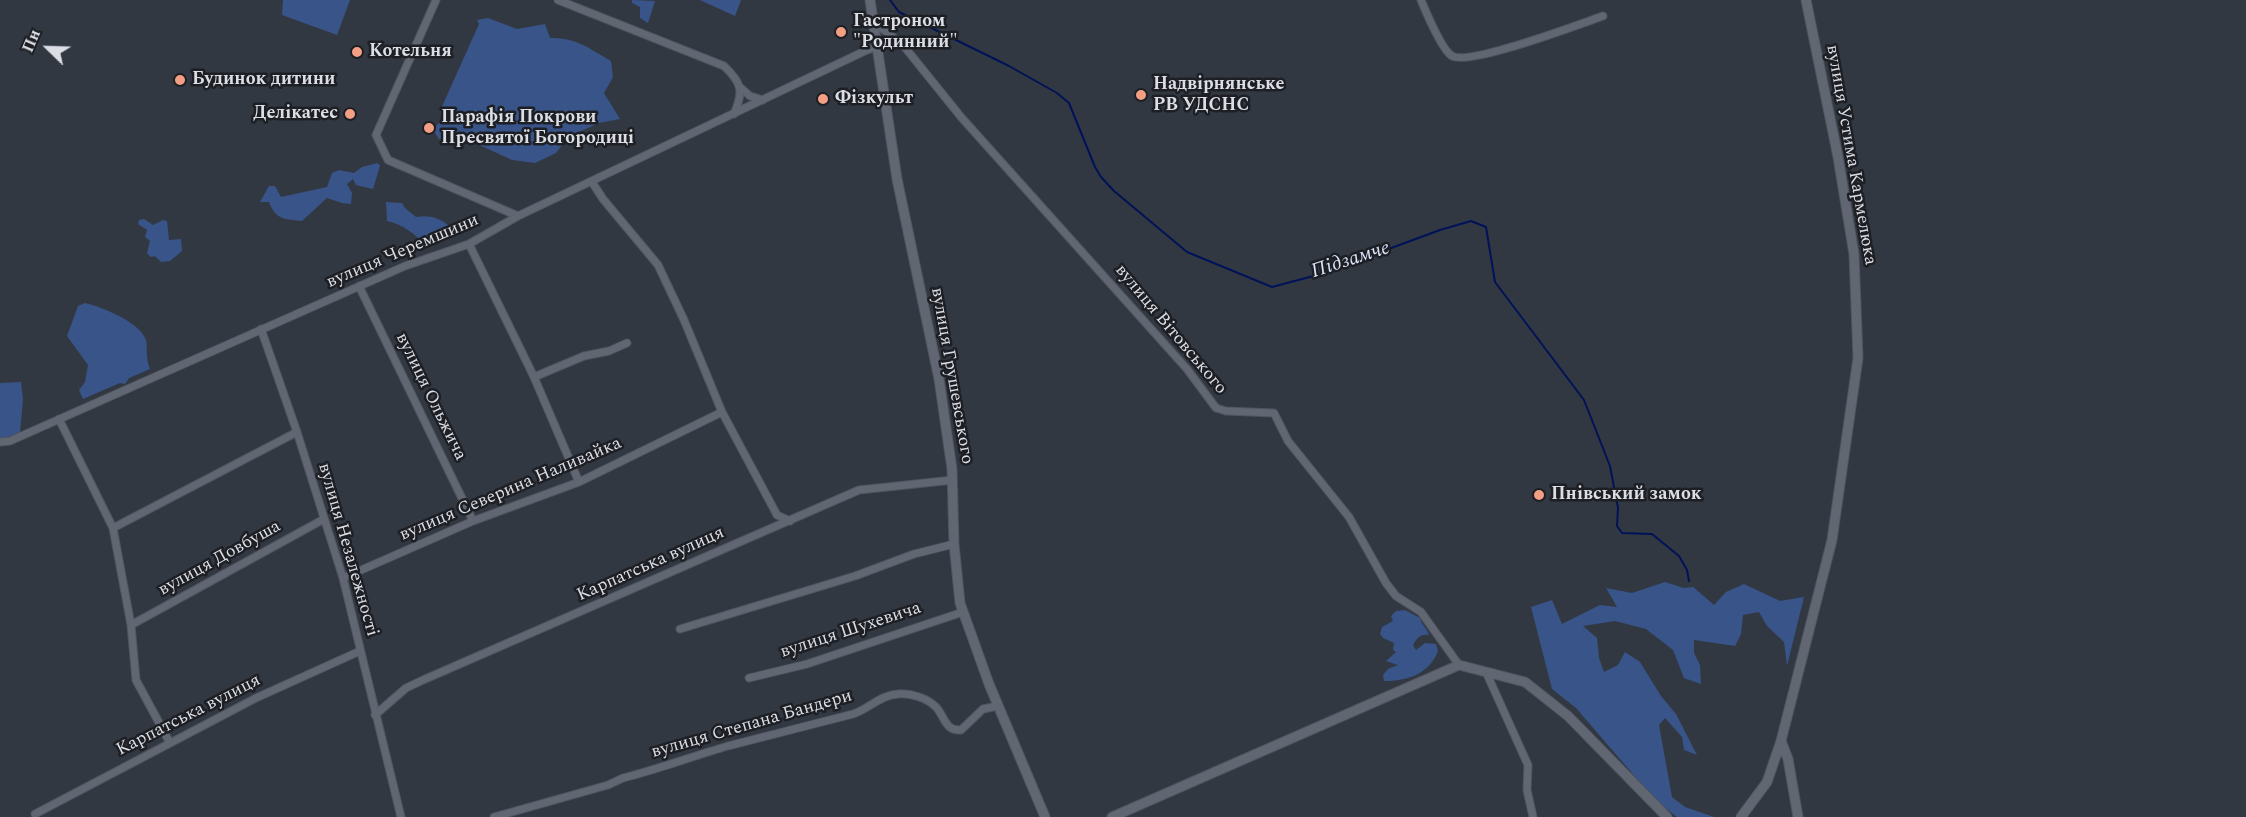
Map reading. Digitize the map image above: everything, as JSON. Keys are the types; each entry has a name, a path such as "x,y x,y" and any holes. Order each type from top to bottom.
{"street":[{"path":"436,0 376,135 388,160 518,216"},
{"path":"558,0 724,66 750,96 763,100"},
{"name":"вулиця Грушевського","path":"870,0 897,179 939,379 953,480 954,544 963,612 998,706 1045,817"},
{"path":"1421,0 1432,26 1450,55 1462,59 1522,44 1603,16"},
{"name":"вулиця Устима Кармелюка","path":"1741,817 1767,782 1781,741 1832,540 1858,358 1854,254 1838,157 1806,0"},
{"name":"вулиця Вітовського","path":"874,22 903,45 961,117 1187,369 1216,408 1226,411 1274,413 1288,441 1349,517 1386,583 1396,596 1421,612 1459,664"},
{"name":"вулиця Черемшини","path":"0,442 10,441 405,266 469,244 518,216 877,47"},
{"path":"734,114 741,98 741,88"},
{"path":"592,182 603,199 658,265 684,320 722,412 777,515 790,521"},
{"path":"469,244 534,377 579,482"},
{"name":"вулиця Ольжича","path":"359,286 473,521"},
{"name":"вулиця Незалежності","path":"261,329 297,432 343,578 401,817"},
{"path":"534,377 584,356 609,351 627,343"},
{"name":"вулиця Северина Наливайка","path":"343,578 473,521 579,482 722,412"},
{"path":"59,419 113,528 131,625 136,680 170,743"},
{"path":"113,528 297,432"},
{"name":"Карпатська вулиця","path":"375,715 406,688 423,680 859,490 953,480"},
{"name":"вулиця Довбуша","path":"131,625 324,519"},
{"path":"680,629 855,576 914,554 954,544"},
{"name":"вулиця Шухевича","path":"749,678 807,664 963,612"},
{"name":"Карпатська вулиця","path":"35,814 256,698 360,651"},
{"path":"1112,817 1459,664 1525,682 1560,709 1667,817"},
{"path":"1486,672 1528,765 1527,790 1533,817"},
{"name":"вулиця Степана Бандери","path":"494,817 608,786 623,778 727,747 850,715 882,698 897,694 909,694 928,701 937,708 948,726 954,730 961,730 982,709 998,706"},
{"path":"1781,741 1788,759 1798,817"}],"shaded area":[{"path":"283,0 350,0 337,35 282,15"},
{"path":"632,0 655,1 648,23 640,18 640,7 632,3"},
{"path":"700,0 741,0 735,16"},
{"path":"488,18 517,29 545,24 550,38 576,42 611,61 613,77 604,93 620,119 599,123 568,137 556,153 535,163 512,160 460,136 439,139 433,130 442,119 440,111 479,24 477,20"},
{"path":"378,163 380,166 373,189 356,185 353,179 347,184 352,193 351,204 327,198 302,221 281,218 269,202 260,202 269,186 275,186 281,197 327,187 332,173 339,170 354,173 362,167"},
{"path":"386,202 402,203 416,217 428,216 438,219 455,233 425,246 408,230 387,221"},
{"path":"144,219 153,225 163,220 167,221 169,240 181,239 182,251 170,261 161,262 155,256 151,257 147,253 150,241 145,237 147,230 138,224 139,220"},
{"path":"85,303 129,321 142,333 146,340 150,369 129,378 125,384 120,383 83,399 79,390 85,382 88,365 67,336 78,306"},
{"path":"21,382 23,399 20,433 0,445 0,383"},
{"path":"1665,582 1684,588 1693,587 1714,605 1726,592 1744,584 1780,601 1804,597 1787,666 1784,642 1767,626 1759,612 1743,615 1741,634 1735,646 1694,640 1694,653 1700,665 1701,684 1684,678 1673,650 1646,629 1615,621 1583,626 1597,638 1599,658 1604,672 1618,665 1625,652 1640,662 1661,696 1676,714 1697,755 1684,750 1682,737 1665,718 1659,725 1672,797 1685,807 1714,817 1677,817 1656,801 1576,708 1552,689 1531,607 1552,600 1562,624 1600,605 1617,607 1606,588 1632,593"},
{"path":"1405,610 1420,618 1429,635 1417,638 1413,645 1416,650 1425,643 1436,644 1438,651 1429,665 1417,675 1401,680 1384,681 1383,675 1388,669 1398,665 1386,661 1396,652 1393,650 1394,643 1380,634 1382,627 1393,621 1391,616 1396,611"}],"waterway":[{"name":"Підзамче","path":"890,0 899,12 1009,66 1057,93 1069,103 1095,167 1114,191 1187,252 1272,287 1321,274 1440,230 1471,221 1486,227 1495,282 1584,400 1610,466 1618,508 1617,526 1622,533 1652,534 1679,556 1687,570 1689,581"}],"place":[{"name":"Гастроном \"Родинний\"","path":"841,32"},
{"name":"Котельня","path":"357,52"},
{"name":"Будинок дитини","path":"180,80"},
{"name":"Надвірнянське РВ УДСНС","path":"1141,95"},
{"name":"Фізкульт","path":"823,99"},
{"name":"Делікатес","path":"350,114"},
{"name":"Парафія Покрови Пресвятої Богородиці","path":"429,128"},
{"name":"Пнівський замок","path":"1539,495"}]}
